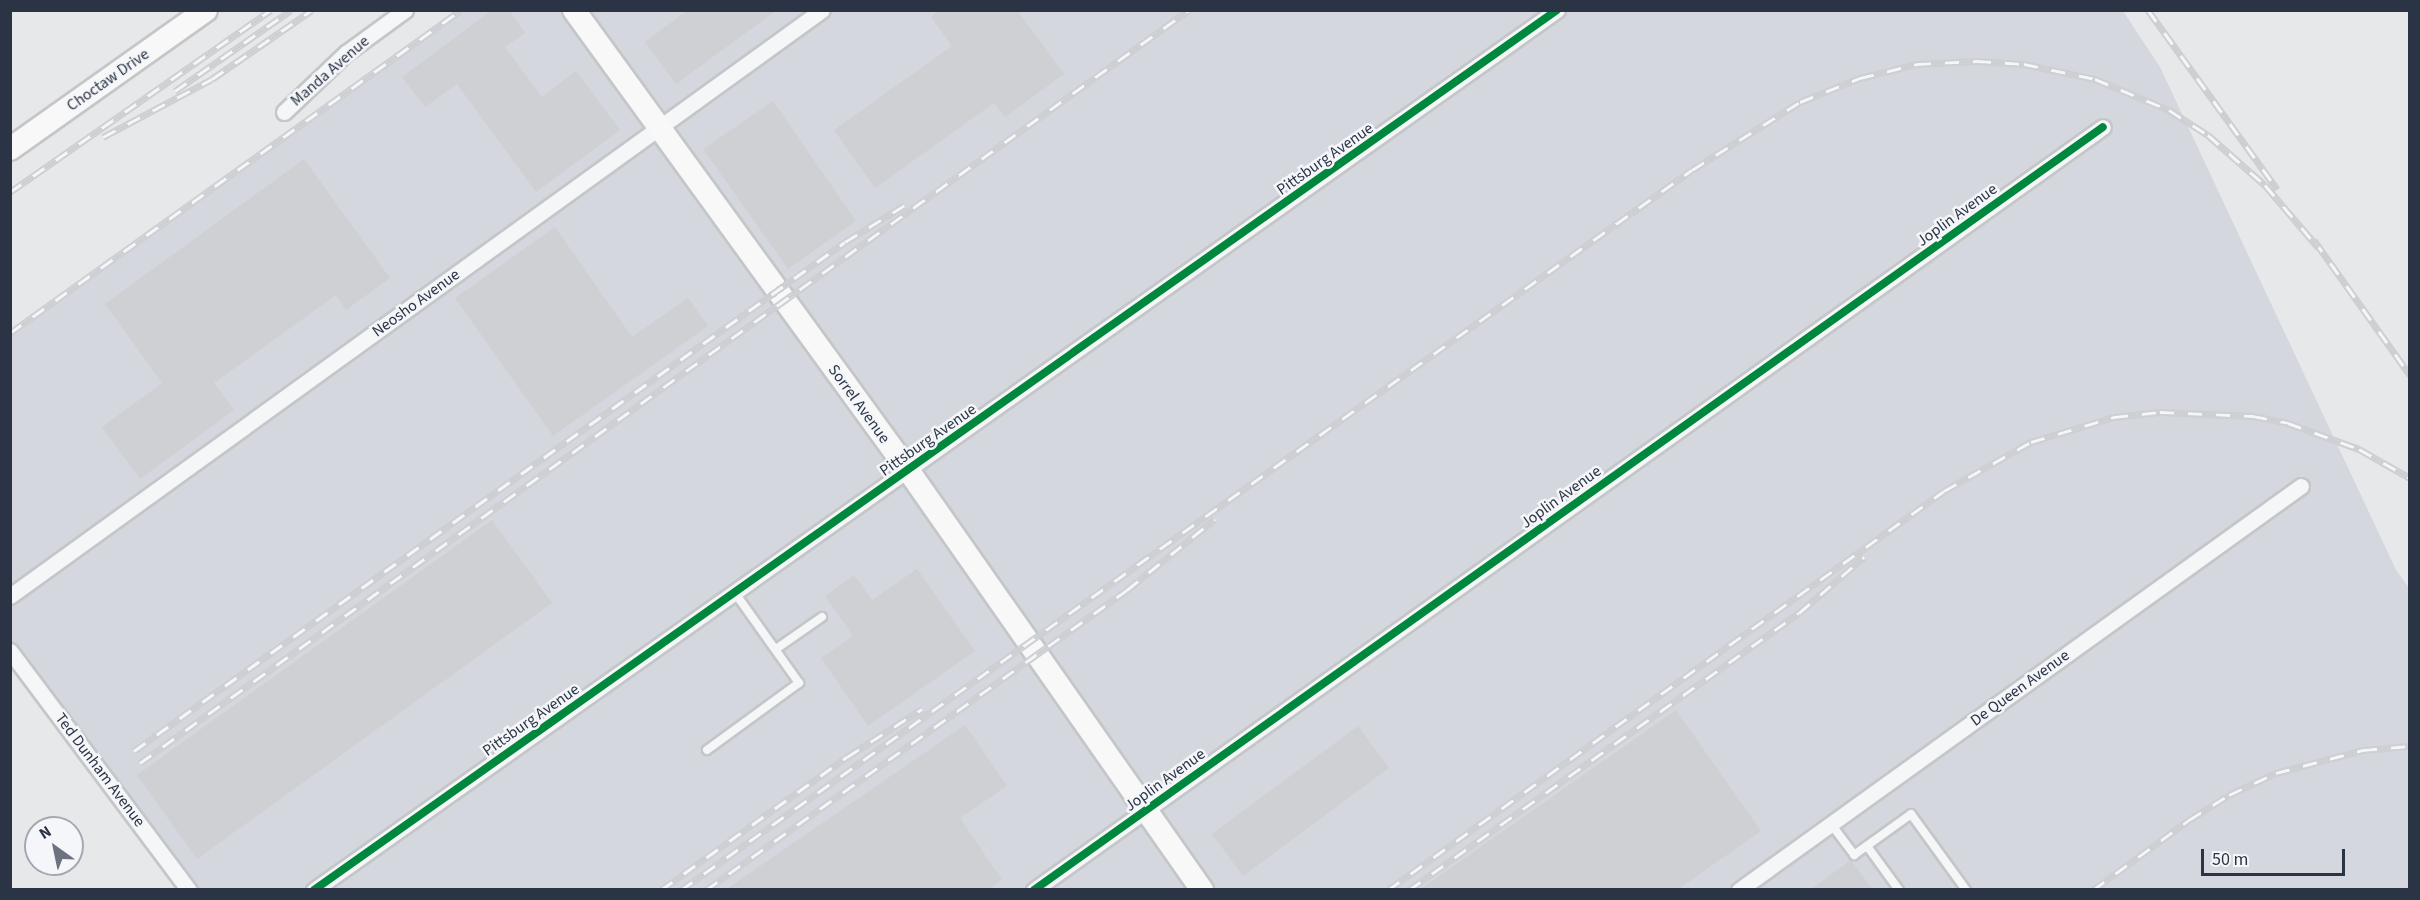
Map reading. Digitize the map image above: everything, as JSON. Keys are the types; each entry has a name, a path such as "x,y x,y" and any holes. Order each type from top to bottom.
{"street":[{"name":"Choctaw Drive","path":"11,146 206,10"},
{"name":"Manda Avenue","path":"284,112 346,53 405,10"},
{"name":"Sorrel Avenue","path":"574,10 657,128 908,470 1144,811 1202,890"},
{"name":"Neosho Avenue","path":"10,596 822,10"},
{"name":"Pittsburg Avenue","path":"314,890 1557,10"},
{"name":"Joplin Avenue","path":"1034,890 2103,127"},
{"name":"De Queen Avenue","path":"1739,890 2301,486"},
{"name":"Ted Dunham Avenue","path":"10,651 189,890"}],"lane":[{"path":"707,750 799,683 735,593"},
{"path":"776,649 822,617"},
{"path":"1831,824 1854,855 1911,814 1966,890"},
{"path":"1867,846 1899,890"}],"shaded area":[{"path":"466,11 2123,11 2160,67 2396,570 2409,588 2409,889 189,889 11,651 11,334"}],"building":[{"path":"492,10 509,10 525,33 505,47 542,97 576,71 620,130 536,192 457,84 425,107 402,77"},
{"path":"688,10 777,10 676,84 645,42"},
{"path":"939,10 1017,10 1064,74 1005,117 994,103 875,188 834,130 952,46 931,17"},
{"path":"773,101 856,221 788,269 703,149"},
{"path":"304,159 390,278 346,310 336,295 214,383 234,410 140,479 102,427 162,383 105,304"},
{"path":"555,227 632,337 688,298 708,326 553,436 455,298"},
{"path":"492,520 552,603 197,859 137,775"},
{"path":"917,569 975,651 868,726 821,658 853,636 825,596 854,575 872,600"},
{"path":"1676,710 1761,831 1677,890 1419,890"},
{"path":"965,725 1007,786 960,818 1002,880 988,890 725,890"},
{"path":"1358,726 1389,768 1243,876 1212,834"},
{"path":"1851,860 1873,890 1810,890"}],"railway":[{"path":"10,192 271,10"},
{"path":"175,91 291,10"},
{"path":"103,137 212,79 312,10"},
{"path":"10,333 461,10"},
{"path":"140,763 1189,10"},
{"path":"2148,10 2277,189"},
{"path":"681,890 1692,170 1800,102 1860,78 1917,64 1977,61 2024,64 2095,79 2169,110 2208,135 2265,185 2318,247"},
{"path":"134,751 845,242 905,205"},
{"path":"2314,240 2410,375"},
{"path":"1388,890 1944,491 2031,442 2114,417 2160,412 2253,416 2288,423 2359,449 2410,478"},
{"path":"706,890 1127,590 1215,519"},
{"path":"1409,890 1799,613 1864,557"},
{"path":"661,890 847,757 922,709"},
{"path":"2093,890 2189,820 2229,795 2276,773 2363,750 2410,746"}],"cycle path":[{"path":"314,890 1557,10"},
{"path":"1034,890 2103,127"}]}
